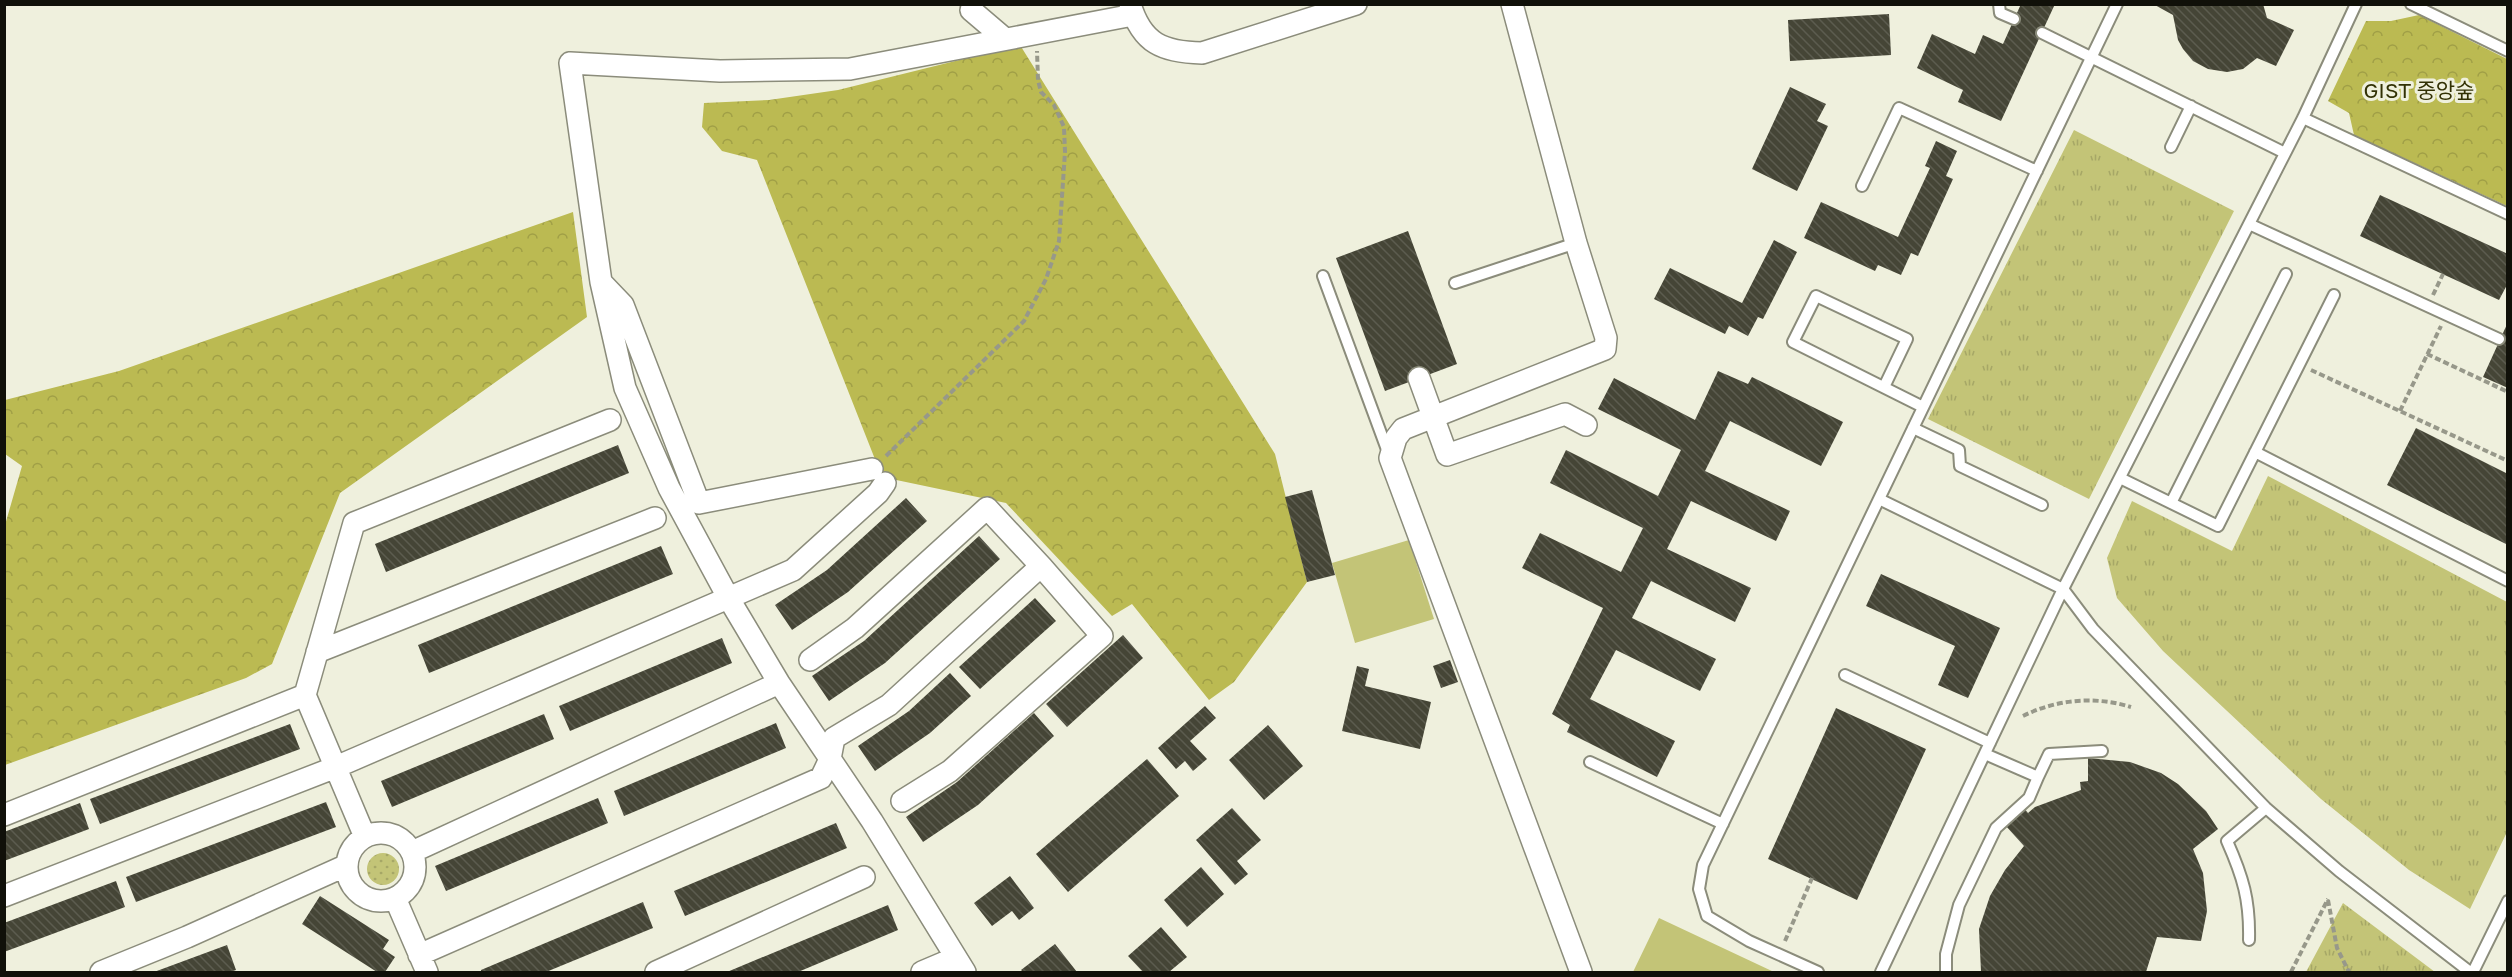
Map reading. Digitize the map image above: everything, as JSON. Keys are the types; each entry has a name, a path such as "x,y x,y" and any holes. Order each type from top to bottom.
{"street":[{"path":"922,972 960,965 872,821 779,682 729,599 669,488 625,388 601,282 570,63 720,71 850,69 1036,35 1132,10 1141,32 1155,44 1176,53 1202,53 1356,4"},
{"path":"1512,4 1576,243 1606,338 1605,349 1403,429 1396,438 1390,458 1581,972"},
{"path":"971,10 1005,39"},
{"path":"4,896 336,767 793,570 878,494 879,476 699,503 623,305 601,282"},
{"path":"1419,378 1447,455 1565,414 1586,425"},
{"path":"365,837 305,695 354,524 610,420"},
{"path":"810,660 855,628 987,508 1102,636 950,771 902,801"},
{"path":"317,652 655,518"},
{"path":"395,898 423,964 806,786 821,778 830,759 834,738 889,705 1041,566"},
{"path":"412,852 779,682"},
{"path":"4,815 305,695"},
{"path":"387,833 397,836 412,852 415,873 411,884 395,898 384,901 362,895 348,877 347,865 350,854 365,837 387,833"},
{"path":"101,972 188,937 347,865"},
{"path":"656,972 864,877"}],"lane":[{"path":"2000,4 2000,12 2014,19"},
{"path":"1818,972 1749,941 1707,916 1699,889 1703,865 2117,4"},
{"path":"1881,972 2063,589 2303,118 2356,4"},
{"path":"2411,4 2508,51"},
{"path":"2042,33 2093,56 2285,153"},
{"path":"2172,147 2191,106"},
{"path":"1862,186 1899,108 2037,171"},
{"path":"2303,118 2508,214"},
{"path":"2249,224 2499,339"},
{"path":"1455,283 1576,243"},
{"path":"2171,503 2286,274"},
{"path":"1323,276 1390,458"},
{"path":"1884,387 1907,339 1815,296 1793,342 1884,387 1923,406"},
{"path":"2120,478 2218,526 2334,296"},
{"path":"1913,428 1959,450 1960,465 2042,505"},
{"path":"2255,452 2508,581"},
{"path":"1879,499 2063,589 2093,629 2266,808 2339,871 2471,972 2508,901"},
{"path":"1845,675 1990,743"},
{"path":"1946,972 1946,954 1959,904 1996,828 2029,798 2049,754 2102,751"},
{"path":"1984,754 2038,777"},
{"path":"1590,762 1723,824"},
{"path":"2249,940 2250,909 2243,878 2227,841 2266,808"}],"path":[{"path":"879,476 1024,321 1046,279 1059,241 1065,152 1064,127 1054,105 1041,92 1038,80 1036,35"},
{"path":"2427,306 2443,274"},
{"path":"2400,411 2446,315"},
{"path":"2427,354 2508,392"},
{"path":"2299,364 2508,461"},
{"path":"2024,716 2052,705 2093,700 2110,701 2131,707"},
{"path":"1785,941 1812,878"},
{"path":"2291,972 2328,899 2337,948 2349,972"}],"green space":[{"name":"GIST 중앙숲","path":"2419,15 2507,59 2507,206 2354,135 2349,113 2328,101 2366,21 2391,21"},
{"path":"1020,45 1275,454 1307,582 1234,682 1209,700 1132,604 1112,616 1006,503 882,477 757,160 722,151 702,127 704,103 769,100 838,90"},
{"path":"2074,130 2234,211 2089,499 1928,419"},
{"path":"573,212 587,317 340,493 272,664 246,678 5,765 5,525 22,466 5,454 5,400 119,371"},
{"path":"2268,476 2507,602 2507,832 2470,909 2409,870 2321,799 2163,651 2117,598 2107,558 2132,501 2232,551"},
{"path":"1409,540 1434,619 1355,643 1332,563"},
{"path":"383,853 394,858 399,869 394,880 383,885 372,880 367,869 372,858"},
{"path":"2343,903 2435,972 2306,972"},
{"path":"1659,918 1774,972 1633,972"}],"building":[{"path":"2021,4 2055,4 2001,121 1958,102 1963,90 1917,68 1932,34 1975,54 1983,35 2003,44"},
{"path":"2153,4 2263,4 2267,18 2294,30 2276,66 2257,58 2243,69 2227,72 2208,69 2193,61 2183,49 2178,40 2173,15"},
{"path":"1889,14 1891,55 1790,61 1788,20"},
{"path":"1790,87 1826,104 1817,121 1828,126 1797,191 1752,169"},
{"path":"1936,141 1957,151 1946,176 1953,179 1918,256 1911,253 1901,275 1878,265 1875,271 1804,238 1821,202 1898,237 1930,168 1925,166"},
{"path":"2380,195 2508,254 2508,283 2499,300 2360,236"},
{"path":"1408,231 1457,364 1385,391 1336,258"},
{"path":"1774,240 1797,252 1763,319 1758,317 1748,336 1729,326 1725,334 1654,299 1670,268 1742,303"},
{"path":"2508,322 2508,388 2483,377"},
{"path":"1718,371 1748,384 1752,377 1843,422 1821,466 1730,421 1705,471 1790,511 1776,541 1691,501 1667,549 1751,588 1735,622 1651,581 1632,618 1716,659 1700,691 1616,650 1590,699 1675,741 1657,777 1567,732 1570,725 1552,714 1603,608 1522,568 1540,533 1621,572 1643,528 1550,483 1566,450 1658,496 1681,450 1598,409 1614,378 1695,420"},
{"path":"2416,428 2508,474 2508,545 2387,485"},
{"path":"618,445 629,473 386,572 375,544"},
{"path":"1312,490 1335,575 1307,582 1285,497"},
{"path":"906,498 927,521 848,592 792,630 775,605 827,570"},
{"path":"979,536 1000,559 885,663 829,701 812,676 864,641"},
{"path":"661,546 673,574 429,673 418,645"},
{"path":"1881,574 2000,628 1968,698 1938,685 1955,646 1866,606"},
{"path":"1035,598 1056,621 980,689 959,667"},
{"path":"1123,635 1143,658 1067,727 1046,704"},
{"path":"722,638 732,663 570,731 559,706"},
{"path":"1450,660 1458,682 1441,688 1433,666"},
{"path":"1357,666 1369,669 1365,686 1431,702 1420,749 1342,731"},
{"path":"950,673 971,696 930,733 875,771 858,746 909,711"},
{"path":"1205,706 1216,718 1190,741 1207,759 1193,771 1185,761 1176,769 1158,748"},
{"path":"1836,708 1926,749 1857,900 1768,859"},
{"path":"1034,713 1054,736 978,805 923,842 906,817 957,782"},
{"path":"544,714 554,739 392,807 381,781"},
{"path":"776,723 786,748 624,816 614,791"},
{"path":"290,724 300,749 100,824 90,799"},
{"path":"1268,725 1303,766 1264,800 1229,760"},
{"path":"2088,758 2130,762 2161,773 2178,784 2206,811 2218,829 2193,849 2203,873 2207,911 2201,941 2157,937 2146,972 1981,972 1979,929 1990,896 2005,870 2024,846 2005,825 2024,808 2028,813 2035,807 2081,790 2080,782 2088,781"},
{"path":"1147,759 1179,796 1068,892 1036,854"},
{"path":"598,798 608,823 446,891 435,866"},
{"path":"326,802 336,827 136,902 126,877"},
{"path":"80,803 89,829 4,861 4,832"},
{"path":"1232,808 1261,840 1237,861 1248,874 1235,885 1196,840"},
{"path":"836,823 847,848 685,916 674,891"},
{"path":"1201,867 1224,894 1187,927 1164,900"},
{"path":"1010,876 1034,908 1019,920 1012,911 992,926 974,903"},
{"path":"116,881 125,907 4,952 4,923"},
{"path":"320,896 389,940 383,949 395,957 385,972 377,972 302,924"},
{"path":"643,902 653,928 546,972 481,972 481,970"},
{"path":"888,905 898,930 798,972 727,972"},
{"path":"1161,927 1187,957 1169,972 1143,972 1128,956"},
{"path":"1055,944 1077,972 1023,972 1021,970"},
{"path":"227,945 236,970 230,972 154,972"}]}
